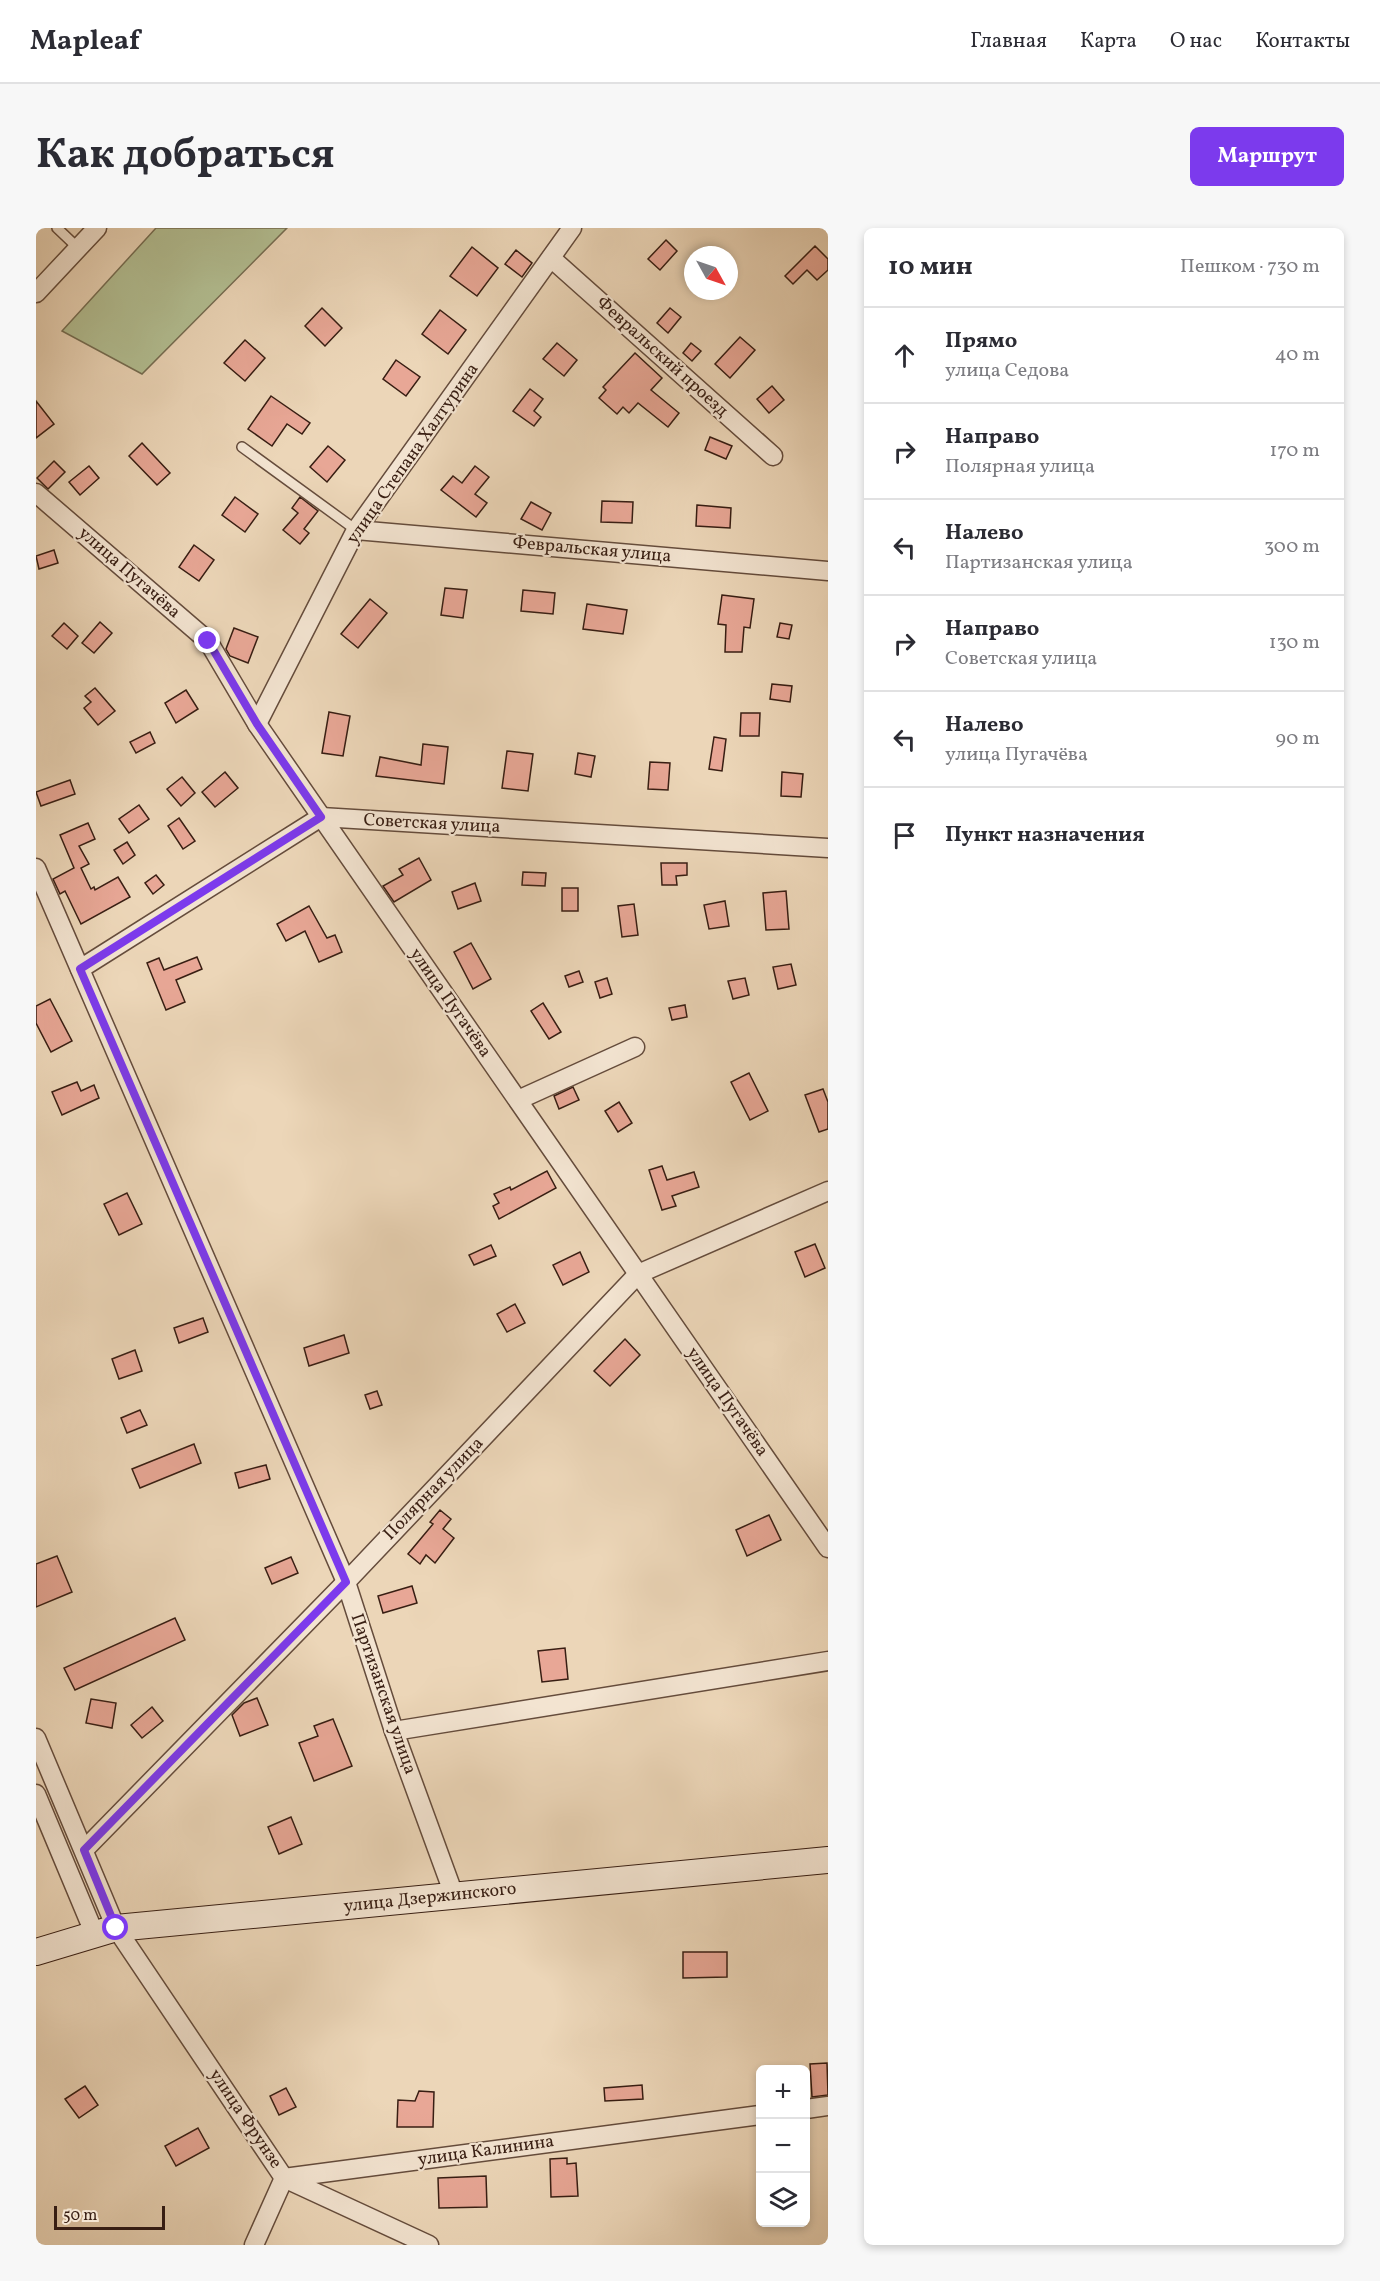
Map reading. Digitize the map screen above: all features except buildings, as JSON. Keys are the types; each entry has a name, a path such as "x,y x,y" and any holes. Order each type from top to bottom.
{"street":[{"path":"36,292 97,228"},
{"name":"улица Степана Халтурина","path":"257,724 356,530 573,228"},
{"name":"Февральский проезд","path":"550,258 773,456"},
{"name":"улица Пугачёва","path":"36,493 208,641 257,724 828,1548"},
{"name":"Февральская улица","path":"356,530 828,571"},
{"path":"80,969 321,817"},
{"name":"Советская улица","path":"321,817 828,848"},
{"name":"Партизанская улица","path":"36,868 346,1582 394,1731 454,1895"},
{"path":"518,1100 635,1047"},
{"name":"Полярная улица","path":"84,1850 346,1582 638,1274 828,1191"},
{"path":"394,1731 828,1661"},
{"path":"36,1737 84,1850 105,1932"},
{"path":"36,1794 105,1932"},
{"name":"улица Дзержинского","path":"36,1953 105,1932 454,1895 828,1860"},
{"name":"улица Фрунзе","path":"105,1932 284,2178 429,2245"},
{"path":"810,2108 828,2106"},
{"name":"улица Калинина","path":"284,2178 756,2116"},
{"path":"254,2245 284,2178"}],"lane":[{"path":"57,228 78,248"},
{"path":"242,447 356,530"}],"green space":[{"path":"156,228 287,228 142,374 62,331"}],"route":[{"path":"116,1928 84,1850 346,1582 80,969 321,817 257,724 208,641"}]}
